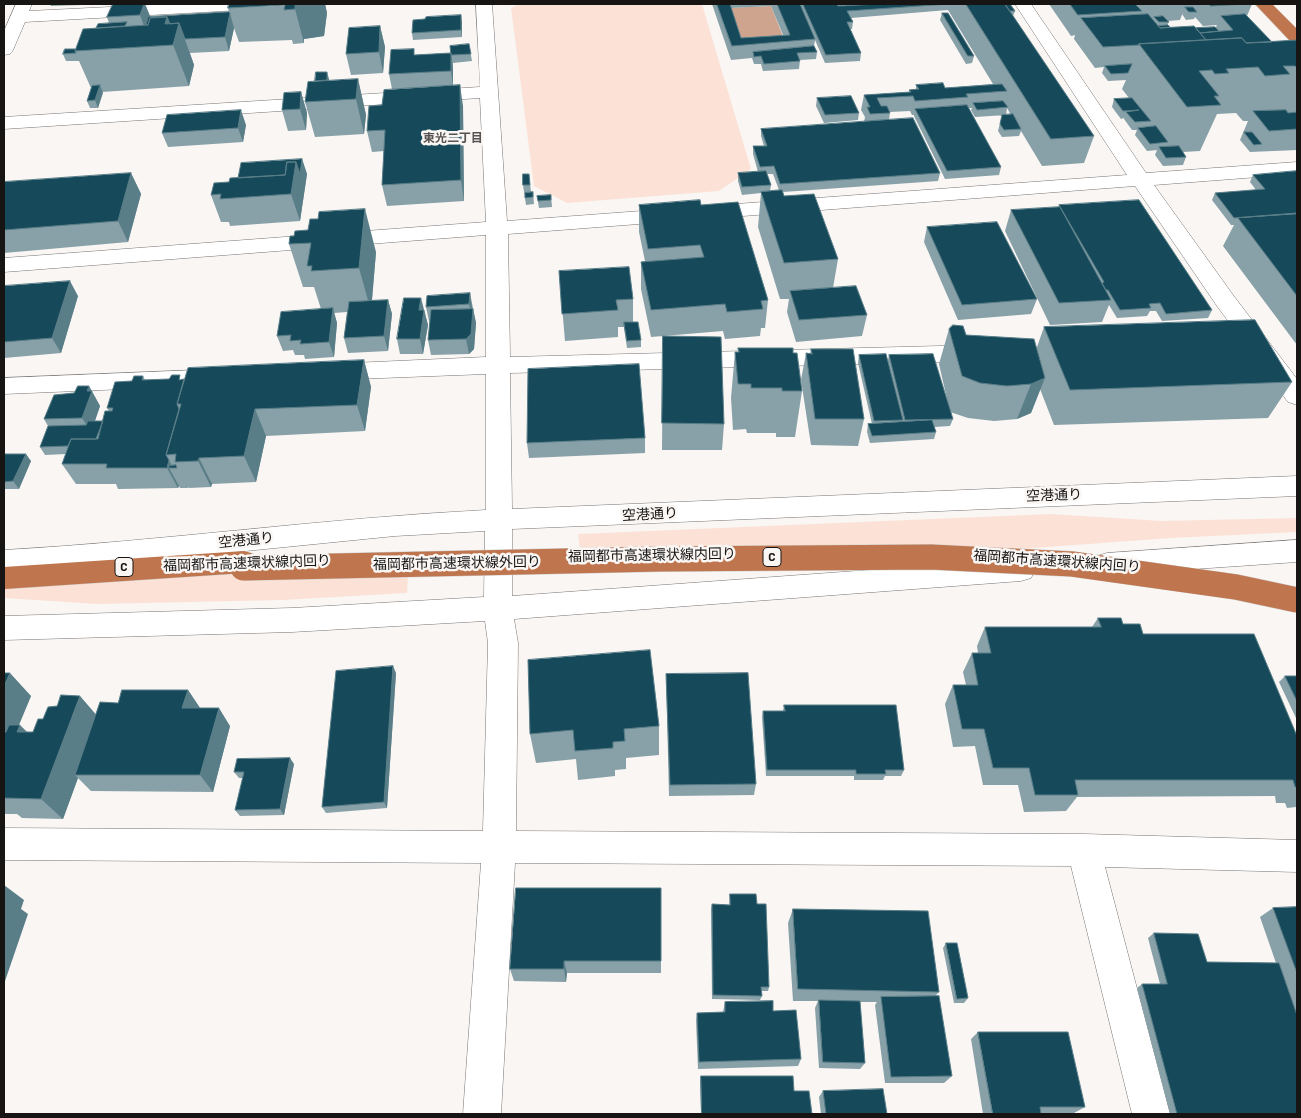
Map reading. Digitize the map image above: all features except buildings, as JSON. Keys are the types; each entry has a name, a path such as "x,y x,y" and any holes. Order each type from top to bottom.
{"highway":[{"path":"1264,4 1297,38"},
{"name":"福岡都市高速環状線内回り","path":"4,572 790,553 1007,556 1071,559 1146,567 1236,582 1297,595"},
{"name":"福岡都市高速環状線外回り","path":"4,578 244,565 931,557 1072,564 1236,587 1297,600"},
{"path":"4,583 244,565"}],"street":[{"path":"4,50 21,10 259,4"},
{"path":"482,1114 499,846 504,643 498,608 497,228 484,4"},
{"path":"1023,4 1141,180 1258,347 1297,396"},
{"path":"4,124 489,92"},
{"path":"4,265 1297,168"},
{"path":"1228,347 1258,347"},
{"path":"310,373 497,365 1001,353"},
{"path":"4,386 241,376"},
{"name":"空港通り","path":"4,561 76,558 268,537 450,522 1030,495 1297,486"},
{"path":"4,628 292,620 498,608 1297,551"},
{"path":"4,844 1084,850 1297,856"},
{"path":"1084,850 1151,1114"}],"shaded area":[{"path":"519,4 702,4 751,169 719,191 567,203 534,186 511,8"},
{"path":"771,6 788,49 740,52 726,8"},
{"path":"1050,514 1162,521 1297,518 1297,532 1171,538 897,558 582,568 578,534"},
{"path":"409,557 407,593 283,600 97,604 4,598 4,580"}],"district":[{"name":"東光二丁目","path":"453,138"}]}
